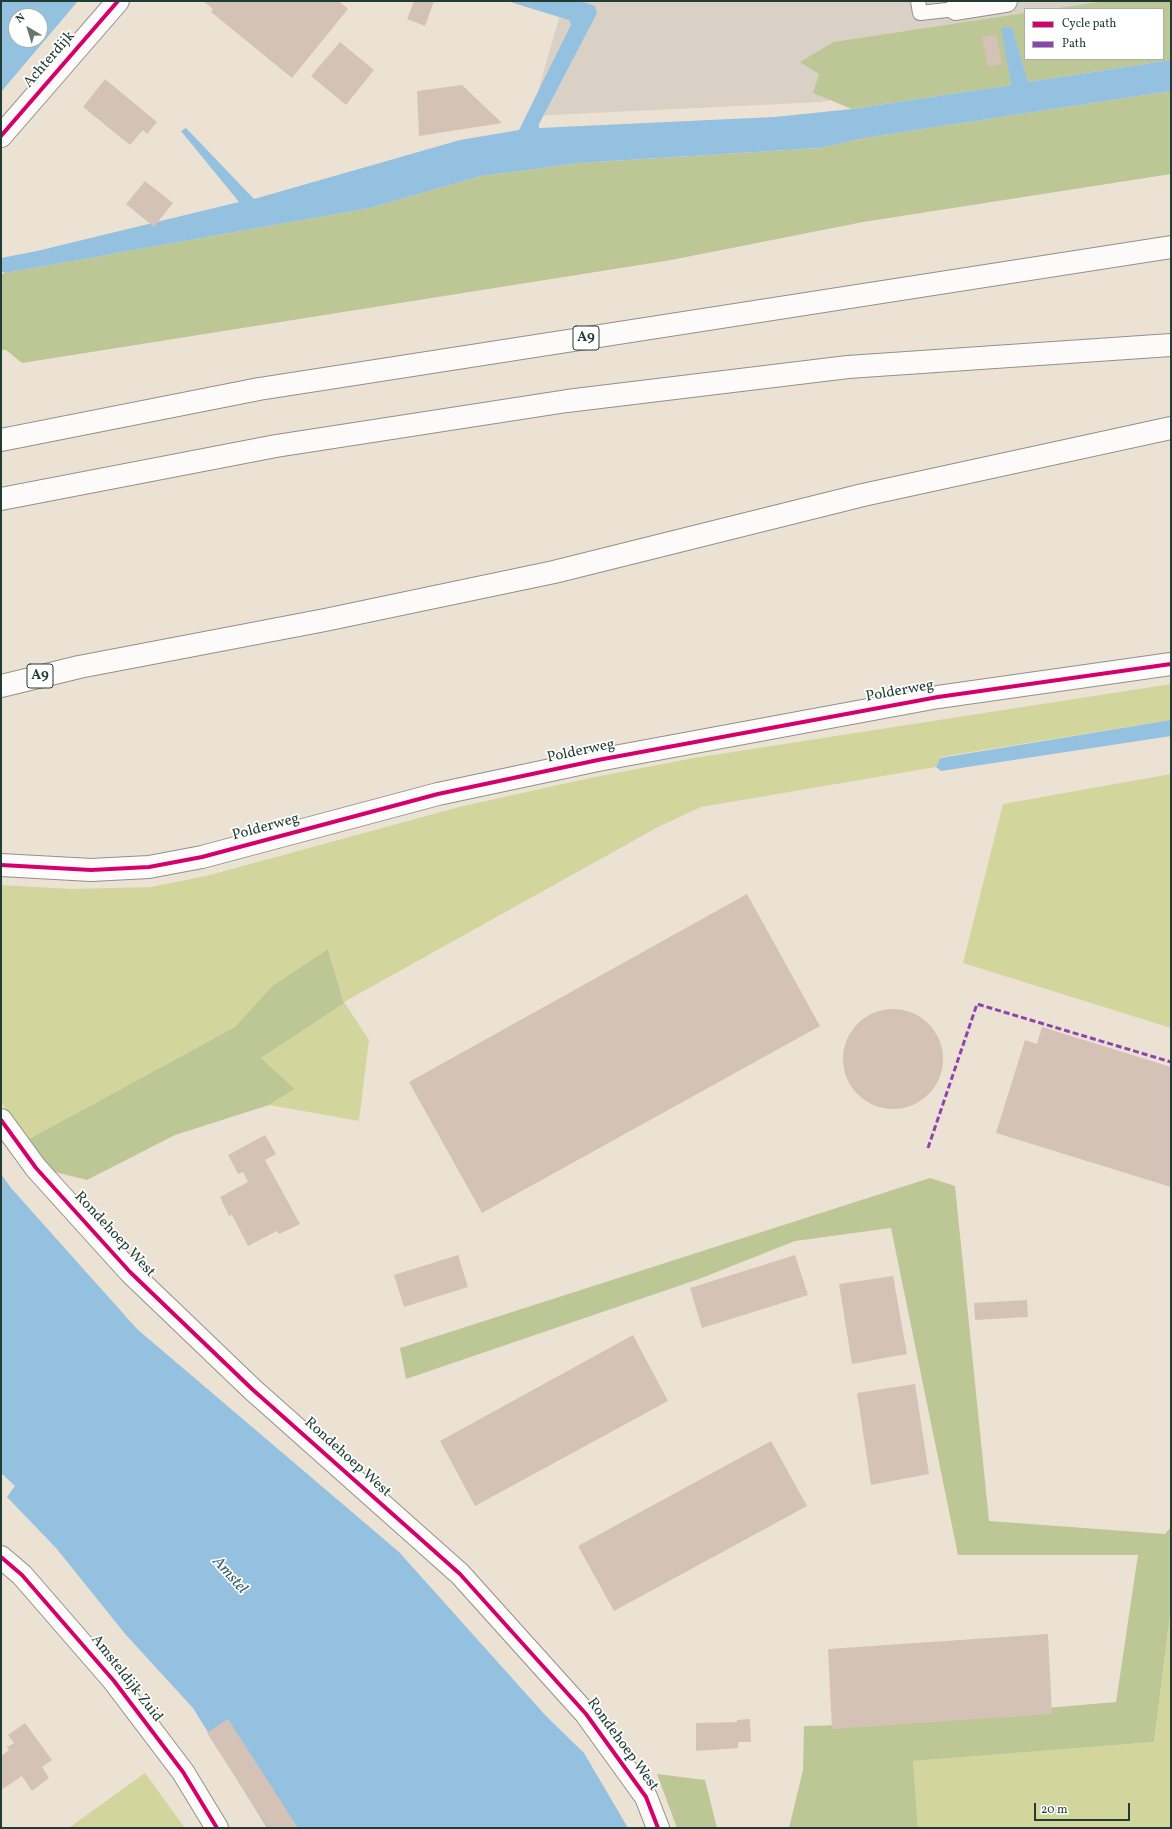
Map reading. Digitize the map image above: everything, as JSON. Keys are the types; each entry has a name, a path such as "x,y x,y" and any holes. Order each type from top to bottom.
{"main road":[{"name":"Achterdijk","path":"1,136 118,1"},
{"path":"956,9 1006,1"},
{"name":"A9","path":"2,440 267,388 1171,247"},
{"path":"3,499 276,446 568,401 848,367 1171,345"},
{"name":"A9","path":"1,686 78,667 325,620 554,572 863,495 1171,428"},
{"name":"Polderweg","path":"1,865 91,870 149,867 202,857 438,794 598,760 938,697 1171,664"},
{"name":"Rondehoep West","path":"1,1120 36,1168 130,1272 252,1389 460,1574 586,1714 646,1797 658,1828"},
{"name":"Amsteldijk Zuid","path":"1,1558 22,1575 114,1681 183,1772 217,1828"}],"lane":[{"path":"918,1 920,13 956,9"}],"shaded area":[{"path":"564,1 1171,1 1164,8 1024,8 1024,52 822,102 531,116"}],"green space":[{"path":"1105,1 1171,1 1171,60 1028,82 1012,28 1002,28 1011,85 852,109 813,93 819,74 800,62 834,42 1024,13 1024,60 1164,60 1164,8 1059,8"},
{"path":"1171,91 1171,174 863,222 671,260 22,363 6,350 1,350 1,274 5,273 370,208 481,176 580,163 820,148 864,138"},
{"path":"1171,684 1171,720 940,757 936,767 701,807 658,827 344,1002 328,949 272,986 235,1027 27,1140 1,1102 1,885 72,889 151,887 210,875 463,806 590,778 694,758"},
{"path":"1171,774 1171,1028 963,963 1003,804"},
{"path":"328,949 344,1003 261,1058 295,1089 269,1105 175,1135 87,1180 51,1171 27,1140 235,1027 272,986"},
{"path":"344,1002 369,1040 359,1121 269,1105 295,1089 261,1058"},
{"path":"930,1178 955,1186 989,1521 1165,1534 1171,1527 1171,1607 1154,1742 913,1761 918,1828 789,1828 803,1770 804,1726 848,1725 1116,1702 1138,1555 958,1555 891,1228 795,1241 699,1279 406,1379 400,1348"},
{"path":"1171,1607 1171,1828 918,1828 913,1761 1154,1742"},
{"path":"145,1773 185,1828 70,1828 70,1827"},
{"path":"657,1774 705,1780 717,1828 677,1828"}],"water":[{"path":"1,1 78,1 48,36 48,8 8,8 8,48 38,48 1,92"},
{"path":"507,1 580,1 595,6 597,13 539,124 539,128 774,117 852,109 1011,85 1001,28 1012,27 1028,82 1171,60 1171,91 864,138 820,148 580,163 481,176 370,208 5,273 1,271 1,258 37,251 239,202 181,131 186,128 254,199 460,140 519,130 571,25 569,20"},
{"path":"1171,720 1171,736 941,771 936,767 940,758"},
{"name":"Amstel","path":"1,1174 11,1188 137,1329 399,1552 546,1716 584,1753 628,1828 267,1828 193,1708 126,1635 56,1548 7,1497 15,1486 1,1473"}],"building":[{"path":"203,1 339,1 348,9 292,78 211,12 213,9"},
{"path":"414,1 434,1 425,26 407,19"},
{"path":"996,34 1002,64 988,67 982,37"},
{"path":"340,42 374,70 346,105 311,76"},
{"path":"105,79 157,122 147,134 143,130 130,145 83,107"},
{"path":"462,85 502,123 419,136 417,91"},
{"path":"145,181 173,203 154,227 126,204"},
{"path":"747,894 820,1026 482,1213 409,1082"},
{"path":"893,1009 912,1012 929,1023 940,1040 943,1059 940,1078 929,1095 912,1106 893,1109 874,1106 857,1095 846,1078 843,1059 846,1040 857,1023 874,1012"},
{"path":"1042,1027 1171,1067 1171,1187 996,1133 1025,1040 1037,1044"},
{"path":"265,1135 276,1154 265,1160 300,1224 279,1234 277,1231 248,1246 232,1215 229,1216 220,1197 248,1182 243,1172 238,1174 228,1155"},
{"path":"458,1255 468,1287 404,1307 394,1275"},
{"path":"795,1255 808,1295 702,1328 690,1288"},
{"path":"893,1276 907,1354 852,1364 839,1284"},
{"path":"1027,1300 1028,1317 975,1320 974,1303"},
{"path":"633,1335 668,1401 475,1506 440,1441"},
{"path":"915,1384 929,1474 871,1485 857,1393"},
{"path":"771,1441 807,1506 614,1611 578,1546"},
{"path":"1048,1634 1052,1714 832,1729 828,1649"},
{"path":"228,1719 298,1828 268,1828 207,1733"},
{"path":"750,1719 751,1742 738,1742 738,1748 696,1751 696,1723 737,1722 737,1720"},
{"path":"25,1723 52,1760 42,1767 49,1778 32,1791 22,1776 1,1790 1,1756 9,1750 7,1747 14,1743 8,1735"}],"marked path":[{"path":"928,1148 977,1004 1171,1062"}],"cycle path":[{"path":"1,136 118,1"},
{"path":"1,865 91,870 149,867 202,857 438,794 598,760 938,697 1171,664"},
{"path":"1,1120 36,1168 130,1272 252,1389 460,1574 586,1714 646,1797 658,1828"},
{"path":"1,1557 22,1575 114,1681 183,1772 217,1828"}]}
